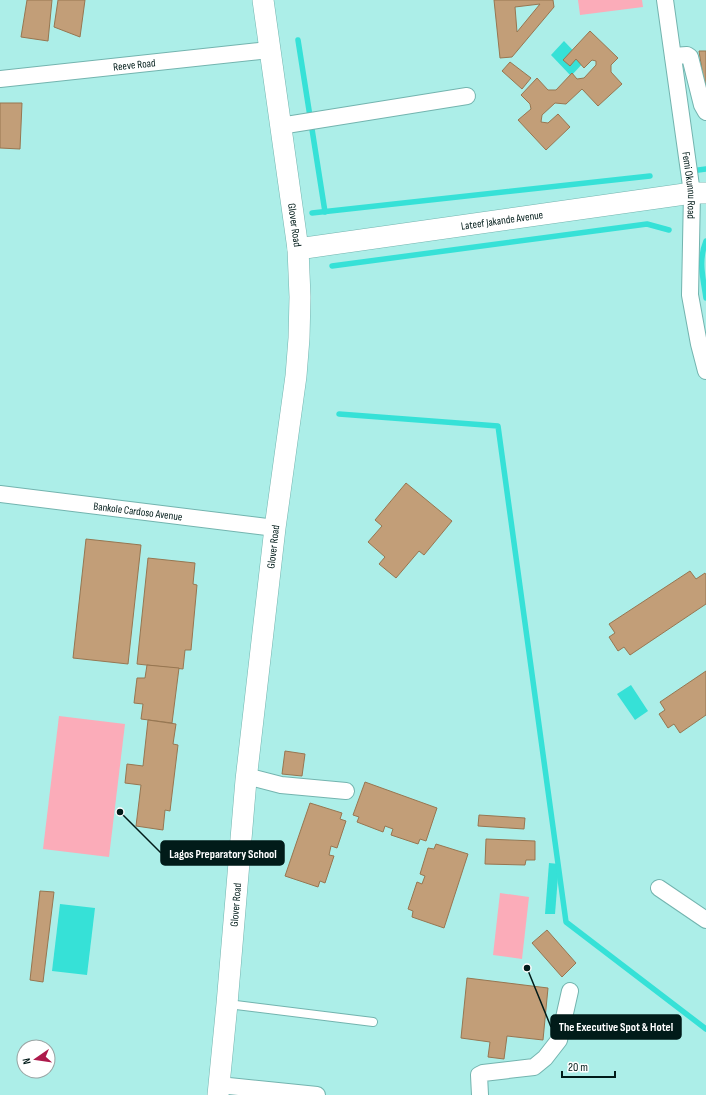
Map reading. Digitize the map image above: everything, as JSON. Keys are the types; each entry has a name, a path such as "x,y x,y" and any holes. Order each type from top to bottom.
{"street":[{"name":"Glover Road","path":"219,1090 246,776 275,528 296,376 300,297 298,249 263,0"},
{"name":"Femi Okunnu Road","path":"665,0 673,56 699,193 690,295 698,344 706,371"},
{"name":"Reeve Road","path":"0,79 269,50"},
{"path":"673,56 686,55 690,58 702,105 706,112"},
{"path":"280,126 467,96"},
{"name":"Lateef Jakande Avenue","path":"298,249 699,193"},
{"name":"Bankole Cardoso Avenue","path":"0,494 275,528"},
{"path":"246,776 281,785 346,790"},
{"path":"659,888 706,920"},
{"path":"480,1095 479,1075 483,1073 534,1067 554,1049 559,1040 570,991"},
{"path":"219,1090 317,1095"}],"lane":[{"path":"227,1004 373,1022"}],"shaded area":[{"path":"578,0 642,0 643,7 580,15"},
{"path":"59,716 125,724 109,857 43,849"},
{"path":"500,893 529,897 522,959 493,955"}],"water":[{"path":"564,41 584,62 571,76 551,55"},
{"path":"631,685 648,711 635,720 617,694"},
{"path":"549,863 559,864 555,914 545,914"},
{"path":"60,904 95,908 87,975 52,971"}],"building":[{"path":"27,0 52,0 48,41 21,37"},
{"path":"58,0 85,0 80,37 54,27"},
{"path":"494,0 553,0 554,7 512,57 500,58","holes":["540,4 517,32 515,7"]},
{"path":"590,31 618,58 611,65 611,72 622,84 598,106 582,89 566,104 555,103 542,115 541,122 548,123 558,114 570,127 546,150 518,120 531,109 530,104 521,95 537,78 548,90 556,90 572,73 577,79 584,78 596,65 596,61 592,60 584,68 576,59 570,66 563,60"},
{"path":"699,51 706,51 706,95 697,70 702,70"},
{"path":"510,62 531,78 522,89 502,71"},
{"path":"0,103 22,103 20,149 0,148"},
{"path":"406,483 452,521 424,555 419,551 396,578 379,564 385,557 368,542 382,526 375,520"},
{"path":"86,539 141,545 128,664 73,658"},
{"path":"148,558 195,563 193,584 197,585 191,650 185,650 183,669 137,664"},
{"path":"690,571 696,579 705,573 706,575 706,604 630,655 624,647 618,651 609,637 615,633 609,624"},
{"path":"147,665 179,668 172,723 141,719 143,704 134,703 137,678 145,678"},
{"path":"706,671 706,715 680,733 674,724 668,728 659,714 665,710 660,702"},
{"path":"148,720 176,724 173,744 178,745 170,811 165,810 163,830 136,826 141,785 125,783 127,764 143,766"},
{"path":"285,751 305,754 302,776 282,774"},
{"path":"365,782 437,808 426,841 420,839 418,844 391,835 393,829 385,826 383,832 357,822 359,817 353,815"},
{"path":"310,803 342,813 340,819 346,821 337,848 331,846 329,855 334,856 325,883 320,881 318,887 285,876"},
{"path":"479,815 525,818 524,829 478,826"},
{"path":"486,839 535,841 535,860 526,860 525,865 485,864"},
{"path":"436,844 468,854 444,928 412,917 413,911 408,909 417,882 422,884 425,876 420,874 428,848 434,849"},
{"path":"40,891 54,892 43,982 30,980"},
{"path":"547,930 576,963 562,977 532,943"},
{"path":"467,978 548,988 543,1040 507,1036 504,1059 488,1057 490,1042 461,1038"}],"waterway":[{"path":"298,40 325,212"},
{"path":"691,171 706,169"},
{"path":"312,213 650,176"},
{"path":"332,266 647,224 669,230"},
{"path":"706,241 702,255 706,298"},
{"path":"339,414 498,426 566,922 706,1029"}],"place":[{"name":"Lagos Preparatory School","path":"120,812"},
{"name":"The Executive Spot & Hotel","path":"527,968"}]}
